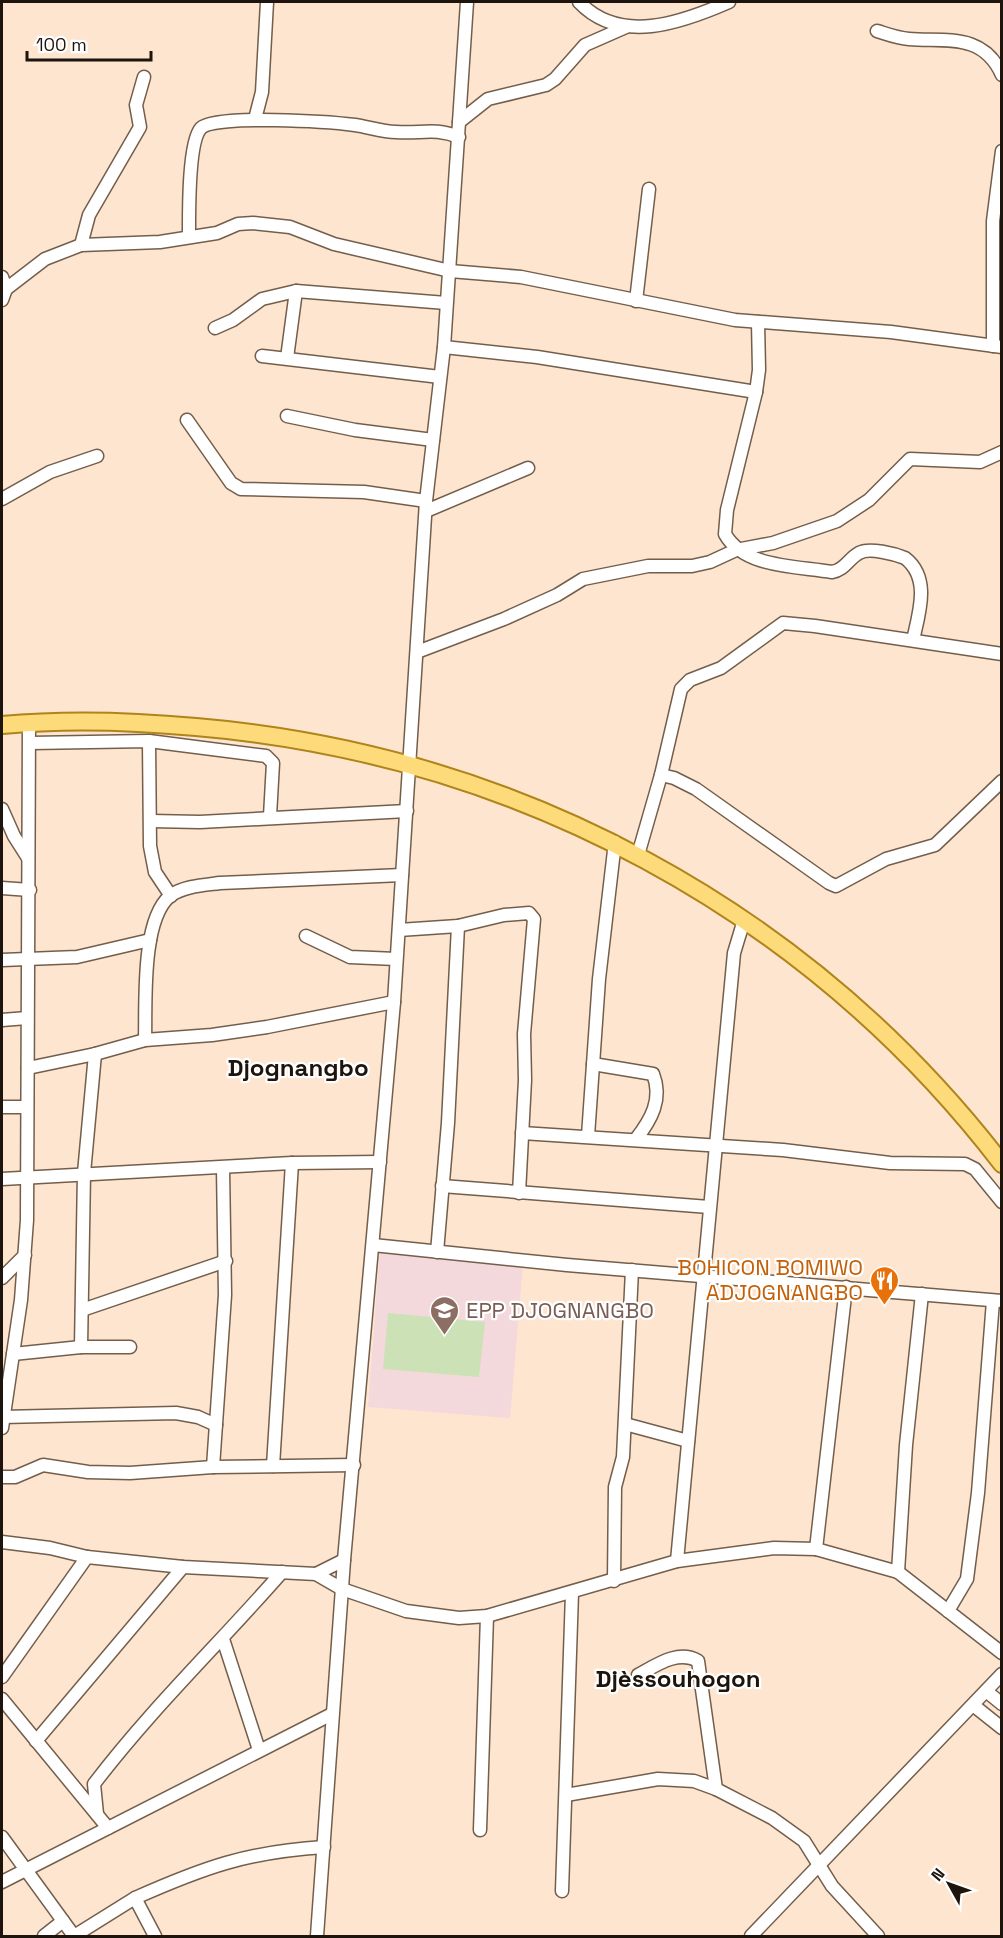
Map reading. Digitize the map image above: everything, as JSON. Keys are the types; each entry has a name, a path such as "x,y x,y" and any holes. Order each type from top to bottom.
{"main road":[{"path":"2,725 29,722 159,723 294,738 410,764 505,795 615,842 744,920 821,977 882,1029 946,1096 1002,1164"}],"street":[{"path":"255,119 262,92 267,2"},
{"path":"317,1936 344,1560 394,1002 426,506 444,347 467,2"},
{"path":"579,2 591,14 626,27 647,27 682,19 729,2"},
{"path":"459,122 488,99 546,85 555,79 585,45 626,27"},
{"path":"877,31 904,38 961,40 978,49 1000,68"},
{"path":"81,245 89,214 140,127 136,105 144,77"},
{"path":"189,236 189,192 199,132 207,124 255,119 355,125 396,132 433,129 459,137"},
{"path":"3,289 45,259 81,245 160,242 216,233 238,224 253,223 290,227 334,244 450,271 521,277 636,301 758,322 891,332 998,346 993,221 1002,151"},
{"path":"636,301 649,189"},
{"path":"215,328 232,320 262,300 296,291 446,303"},
{"path":"287,358 296,291"},
{"path":"758,322 759,370 756,392 724,530 736,550 762,561 832,572 842,569 856,555 864,551 905,558 919,574 921,591 913,640"},
{"path":"444,347 537,357 756,392"},
{"path":"262,356 440,377"},
{"path":"287,416 355,430 433,440"},
{"path":"188,420 231,483 241,489 364,492 426,506 528,468"},
{"path":"417,652 504,619 557,595 583,579 648,566 692,566 710,562 736,550 773,543 837,521 869,500 910,459 980,462 1002,452"},
{"path":"2,499 51,472 97,456"},
{"path":"638,855 683,686 690,680 721,668 779,625 789,623 815,626 1002,654"},
{"path":"29,722 31,743 30,890 25,1256 14,1354 2,1420 176,1413 198,1417 216,1425"},
{"path":"31,743 149,741 266,756 273,763 270,816"},
{"path":"149,741 152,861 155,872 171,896"},
{"path":"661,775 696,789 836,886 886,859 935,845 1002,781"},
{"path":"2,809 14,836 29,859"},
{"path":"151,821 200,822 270,816 407,811"},
{"path":"588,1136 615,842"},
{"path":"145,1040 150,940 154,921 171,896 190,888 220,884 402,875"},
{"path":"2,888 30,890"},
{"path":"399,930 458,926 515,913 530,914 534,919 524,1034 525,1080 519,1192"},
{"path":"677,1561 734,953 744,920"},
{"path":"437,1252 448,1123 458,926"},
{"path":"306,936 350,957 396,958"},
{"path":"2,960 77,957 150,940"},
{"path":"28,1068 145,1040 212,1035 267,1027 394,1002"},
{"path":"2,1020 27,1018"},
{"path":"81,1347 84,1173 94,1054"},
{"path":"593,1064 653,1074 656,1086 655,1108 636,1139"},
{"path":"2,1107 26,1107"},
{"path":"522,1133 783,1150 890,1163 966,1164 975,1169 1002,1203"},
{"path":"2,1179 292,1163 380,1162"},
{"path":"273,1466 292,1163"},
{"path":"213,1467 226,1261 223,1168"},
{"path":"442,1186 709,1207"},
{"path":"373,1245 997,1301 968,1579 948,1611"},
{"path":"2,1278 25,1256"},
{"path":"82,1310 226,1261"},
{"path":"614,1581 615,1487 623,1457 632,1270"},
{"path":"816,1549 846,1287"},
{"path":"898,1572 906,1445 922,1294"},
{"path":"14,1354 81,1347 130,1347"},
{"path":"625,1424 688,1441"},
{"path":"2,1477 15,1477 43,1465 88,1472 354,1465"},
{"path":"2,1542 31,1545 87,1557 183,1567 316,1574 342,1589 406,1611 459,1618 487,1616 677,1561 774,1548 816,1549 898,1572 1002,1653"},
{"path":"2,1677 87,1557"},
{"path":"316,1574 344,1560"},
{"path":"36,1741 183,1567"},
{"path":"75,1789 94,1784 144,1722 223,1639 282,1572"},
{"path":"562,1891 572,1593"},
{"path":"480,1830 487,1616"},
{"path":"223,1639 259,1750"},
{"path":"638,1675 672,1658 684,1657 699,1661 716,1789"},
{"path":"751,1936 821,1866 1002,1674"},
{"path":"986,1691 1002,1704"},
{"path":"2,1699 108,1828"},
{"path":"973,1705 1002,1728"},
{"path":"2,1882 332,1714"},
{"path":"566,1795 658,1779 694,1781 716,1789 790,1829 804,1841 832,1886 878,1936"},
{"path":"94,1784 97,1814"},
{"path":"2,1837 74,1936 135,1898 202,1869 237,1858 276,1850 324,1847"},
{"path":"135,1898 155,1936"},
{"path":"44,1936 63,1921"}],"shaded area":[{"name":"EPP DJOGNANGBO","path":"380,1250 523,1265 510,1418 368,1407"}],"green space":[{"path":"388,1313 485,1322 479,1377 383,1369"}],"place":[{"name":"BOHICON BOMIWO ADJOGNANGBO","path":"884,1306"},
{"name":"EPP DJOGNANGBO","path":"445,1336"}],"district":[{"name":"Djognangbo","path":"298,1068"},
{"name":"Djèssouhogon","path":"678,1679"}]}
